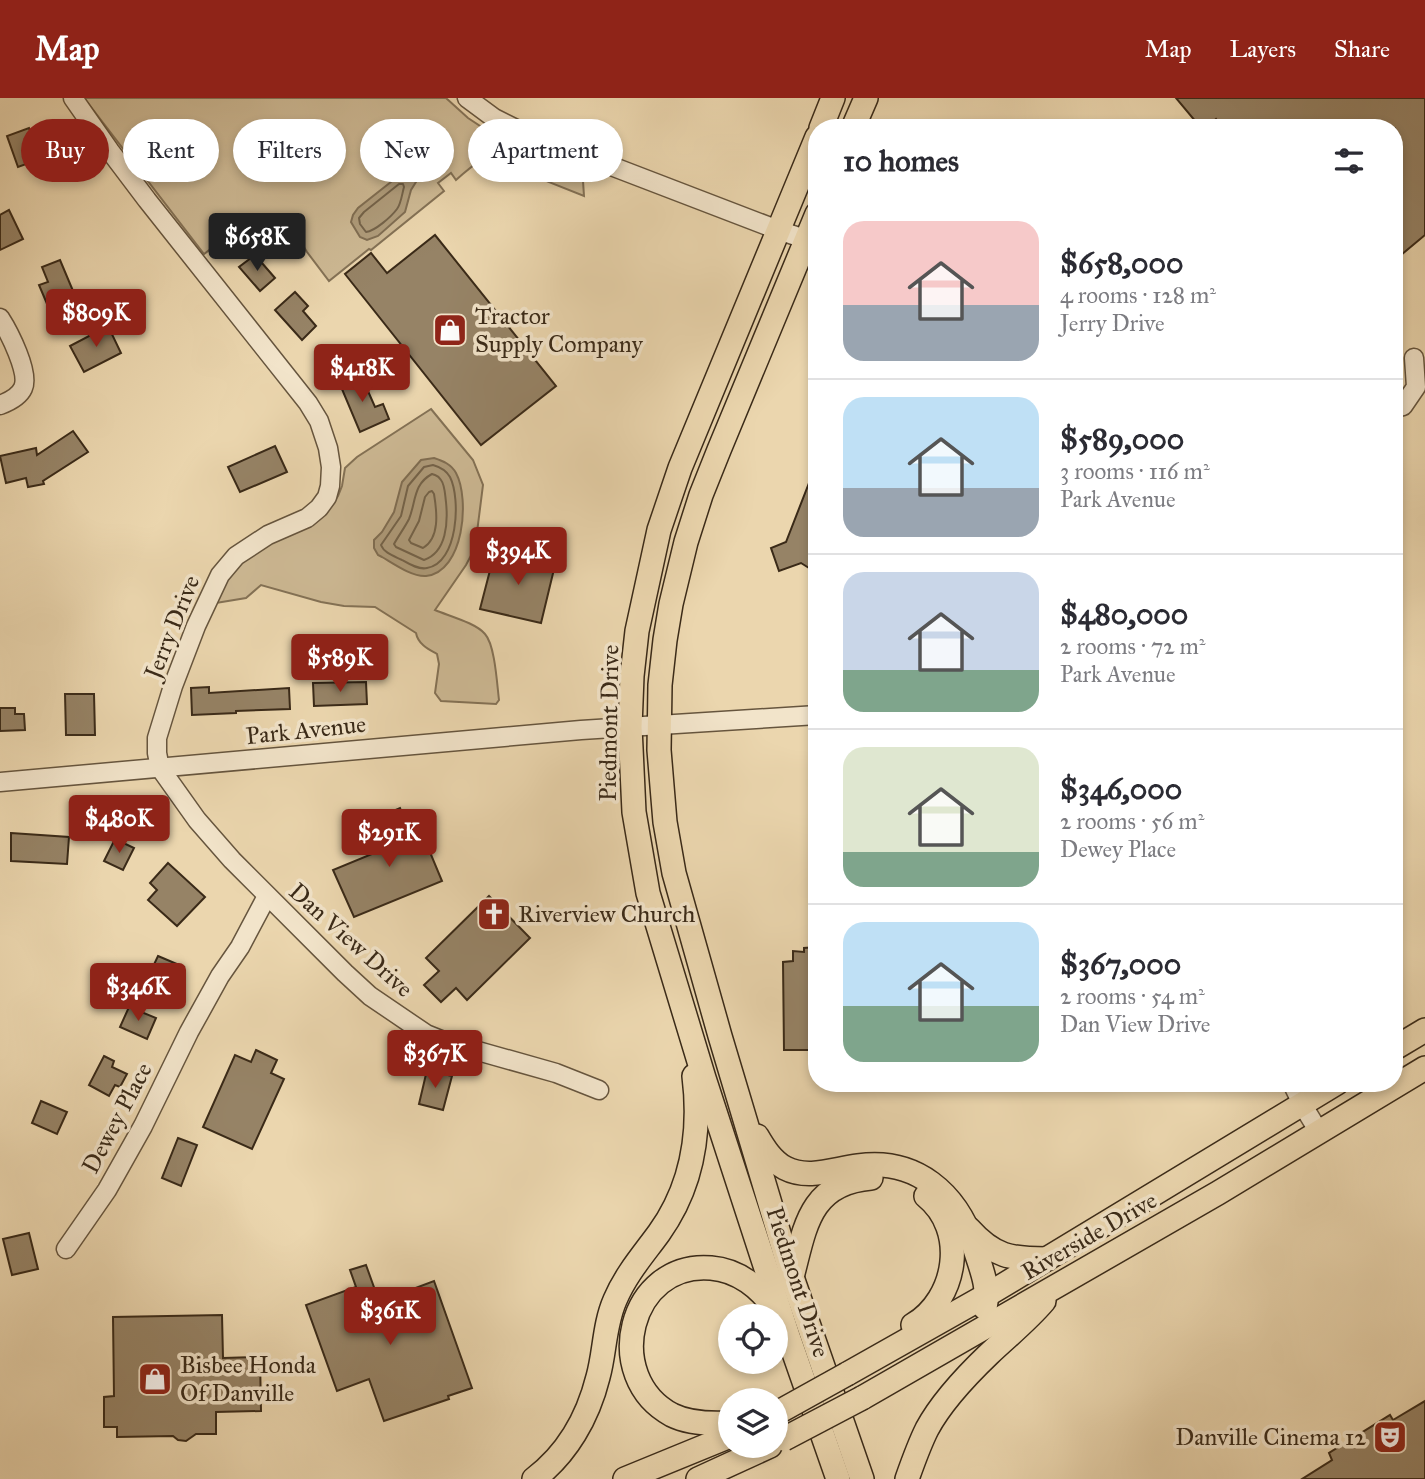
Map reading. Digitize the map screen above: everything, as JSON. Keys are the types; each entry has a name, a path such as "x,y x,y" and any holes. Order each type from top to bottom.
{"main road":[{"path":"825,119 833,98"},
{"path":"857,119 866,98"},
{"name":"Piedmont Drive","path":"778,1304 648,894 634,812 630,727 637,631 659,530 680,468 808,159"},
{"name":"Piedmont Drive","path":"808,250 714,461 686,542 665,639 659,726 665,822 674,873 792,1278 862,1479"},
{"path":"1403,1043 1425,1030"},
{"path":"720,1036 730,1053 754,1132 776,1162 787,1169 815,1174 859,1166 896,1167 925,1178 957,1209 968,1229 985,1280 987,1295 984,1315 978,1326 967,1336"},
{"path":"534,1479 560,1456 577,1432 599,1377 606,1326 614,1302 624,1280 675,1207 686,1180 697,1126 692,1038"},
{"name":"Riverside Drive","path":"1403,1081 1425,1068"},
{"name":"Riverside Drive","path":"788,1436 862,1398 1218,1193 1385,1092"},
{"name":"Riverside Drive","path":"788,1407 1047,1259 1297,1094"},
{"path":"792,1278 805,1226 811,1213 823,1198 837,1188 852,1181 882,1178 898,1181 930,1200 941,1212 952,1244 952,1268 946,1287 930,1313 890,1343 878,1357"},
{"path":"968,1229 990,1249 1005,1255 1022,1259 1047,1259"},
{"path":"718,1423 674,1416 648,1395 640,1384 631,1351 636,1314 646,1297 671,1275 703,1267 735,1273 760,1291 772,1304"},
{"path":"907,1479 919,1446 937,1413 959,1385 1036,1310 1055,1286"},
{"name":"Piedmont Drive","path":"788,1336 838,1479"},
{"path":"625,1479 718,1441"},
{"name":"Riverside Drive","path":"698,1479 743,1458"}],"street":[{"name":"Jerry Drive","path":"73,98 140,190 308,403 322,430 331,467 327,497 318,509 307,518 268,535 236,556 220,575 196,626 173,686 157,738 160,768"},
{"path":"467,98 494,118 520,131 808,240"},
{"path":"0,318 25,379 17,396 0,405"},
{"path":"1403,405 1416,387 1414,358"},
{"name":"Park Avenue","path":"0,782 474,739 808,716"},
{"name":"Dan View Drive","path":"160,768 197,820 232,860 370,996 426,1034 556,1073 599,1090"},
{"name":"Dewey Place","path":"66,1249 107,1190 143,1126 189,1032 267,896"},
{"path":"1297,1094 1319,1132"}],"shaded area":[{"path":"84,98 446,98 470,119 468,170 456,180 454,177 454,119 360,119 360,182 439,182 444,191 329,281 285,216 248,242 234,231 204,254 149,182 219,182 219,119 123,119 123,149 109,130 109,119 100,119"},
{"path":"549,182 583,182 584,196"},
{"path":"431,409 473,460 483,485 475,548 435,610 469,623 485,634 495,665 499,700 496,704 441,701 435,693 439,664 437,654 421,643 416,633 375,607 321,602 261,585 246,598 216,603 227,576 240,563 314,521 329,509 342,486 345,468 357,457"}],"water":[{"path":"391,182 416,182 405,212 378,236 367,240 360,237 351,222 358,208"},
{"path":"434,458 449,465 456,473 463,500 463,516 461,533 449,562 439,571 421,576 403,570 378,555 374,540 394,512 402,482 421,460"}],"building":[{"path":"1176,98 1425,98 1425,235 1403,253 1403,119 1194,119"},
{"path":"21,131 21,166 18,167 7,136"},
{"path":"9,210 23,239 0,250 0,215"},
{"name":"Tractor Supply Company","path":"435,235 556,386 481,445 345,274 371,253 387,273"},
{"path":"255,255 275,278 260,291 239,267"},
{"path":"60,260 76,298 66,302 70,311 53,318 39,285 48,282 42,267"},
{"path":"295,292 308,306 303,311 316,326 302,340 275,310"},
{"path":"108,326 121,353 84,372 70,346"},
{"path":"360,373 375,407 383,404 389,419 360,432 339,382"},
{"path":"73,431 88,452 43,481 44,484 28,487 26,478 6,483 0,456 36,448 37,455"},
{"path":"275,446 287,472 240,492 228,467"},
{"path":"808,486 808,567 801,563 779,571 771,548 786,542"},
{"path":"495,551 555,565 541,623 480,609"},
{"path":"366,682 367,704 314,706 313,683"},
{"path":"209,687 209,693 289,688 290,709 192,715 191,688"},
{"path":"65,694 94,694 95,735 66,735"},
{"path":"0,708 15,708 15,714 24,714 25,730 0,731"},
{"path":"400,808 407,826 417,821 442,881 354,917 333,870 389,847 385,837 394,833 386,814"},
{"path":"11,833 69,837 67,864 11,861"},
{"path":"115,839 134,848 123,870 104,861"},
{"path":"168,863 205,897 177,926 148,900 157,890 150,883"},
{"path":"489,896 530,938 467,1000 456,988 441,1002 424,985 439,971 426,958"},
{"path":"804,948 808,948 808,1050 784,1050 783,962 793,961 793,951 804,952"},
{"path":"158,956 184,967 175,986 149,975"},
{"path":"129,1007 156,1018 147,1039 120,1027"},
{"path":"256,1050 277,1060 271,1073 284,1079 252,1149 203,1127 235,1055 251,1062"},
{"path":"104,1056 114,1061 112,1067 127,1074 120,1087 115,1085 109,1096 89,1085"},
{"path":"427,1070 452,1076 443,1110 419,1104"},
{"path":"41,1101 67,1112 57,1134 32,1123"},
{"path":"178,1138 197,1145 181,1186 162,1178"},
{"path":"29,1233 38,1269 12,1275 3,1239"},
{"path":"366,1265 389,1329 412,1321 402,1293 434,1281 472,1388 448,1396 449,1399 384,1421 369,1379 337,1391 306,1305 356,1287 350,1270"},
{"path":"222,1315 223,1358 260,1357 261,1411 216,1412 216,1434 196,1434 186,1441 173,1436 117,1437 117,1427 104,1427 104,1397 114,1396 113,1317"},
{"name":"Danville Cinema 12","path":"1425,1401 1425,1479 1302,1479 1332,1460 1329,1453 1390,1415 1393,1420"}],"place":[{"name":"Tractor Supply Company","path":"450,330"},
{"name":"Riverview Church","path":"494,914"},
{"name":"Bisbee Honda Of Danville","path":"155,1379"},
{"name":"Danville Cinema 12","path":"1390,1437"}]}
